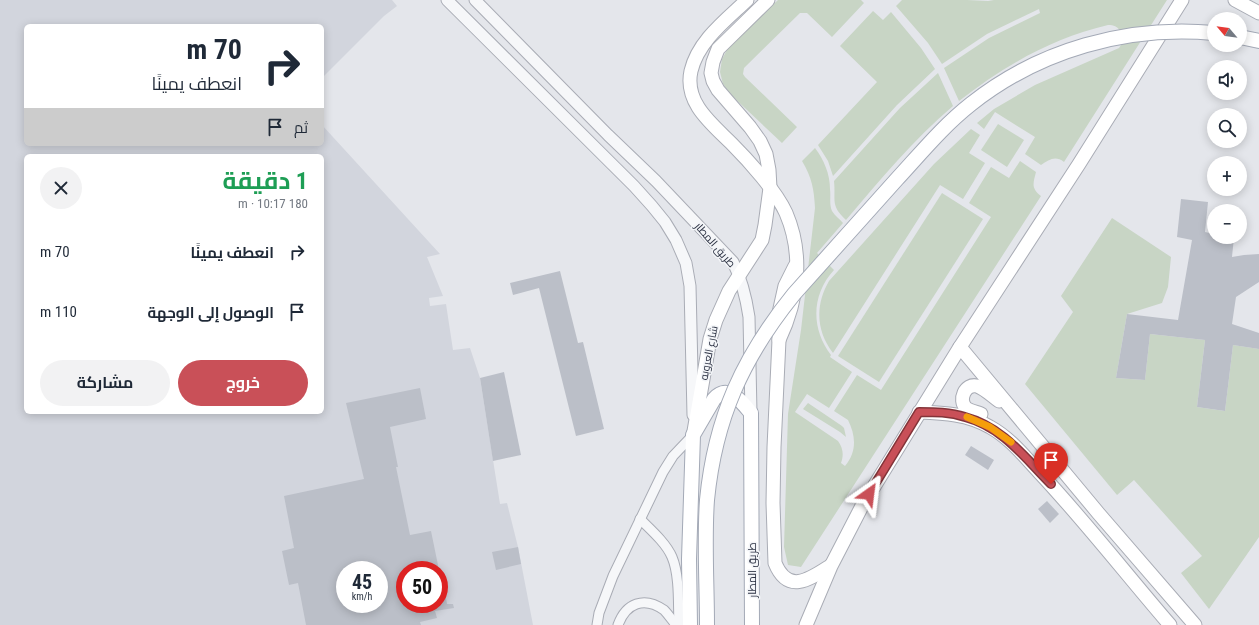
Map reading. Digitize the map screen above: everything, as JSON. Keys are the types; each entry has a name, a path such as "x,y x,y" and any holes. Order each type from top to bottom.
{"main road":[{"path":"747,0 714,32 704,44 695,59 691,71 690,84 692,95 706,118 750,163 770,188 786,212 795,242 797,276 793,302 790,315 779,340 774,447 773,503 775,563 782,575 788,580 795,582 811,579 831,566"},
{"name":"شارع العروبه","path":"694,435 710,339 723,304 739,274 762,240 766,225 770,188 766,154 760,141 718,90 713,82 711,73 718,49 768,0"},
{"path":"806,625 831,566 862,506 960,347 1079,164 1182,0"},
{"path":"1235,0 1259,13"},
{"path":"707,625 707,502 710,473 716,445 734,391 746,364 768,328 794,294 944,128 972,103 1003,82 1053,56 1088,44 1144,33 1207,33"},
{"path":"1247,38 1259,41"},
{"path":"960,347 1195,625"},
{"path":"1012,410 978,387 968,387 963,395 964,404 967,408 994,420 1008,439 1056,490 1170,625"},
{"path":"690,625 689,559 694,435 712,403 721,393 729,393 734,395 751,413"},
{"path":"919,412 950,413 965,416 990,427 1008,439"},
{"name":"طريق المطار","path":"751,413 752,625"}],"street":[{"path":"447,0 634,186 665,222 676,240 686,263 690,286 694,435 673,456 663,472 613,576 599,614 597,625"},
{"name":"طريق المطار","path":"475,0 608,135 647,172 733,262 744,287 748,317 751,413"},
{"path":"595,146 608,135"},
{"path":"634,186 647,172"},
{"path":"640,519 672,557 676,576 677,625"},
{"path":"618,625 628,609 637,603 647,603 664,610 677,625"}],"shaded area":[{"path":"0,0 392,0 397,6 384,16 324,76 324,24 24,24 24,146 324,146 324,127 440,254 427,257 443,296 429,298 430,306 446,304 453,350 470,348 480,378 500,504 507,503 518,547 533,625 0,625"}],"green space":[{"path":"778,0 861,0 864,3 832,37 807,13 800,13 744,68 743,74 745,77 797,127 782,143 730,94 723,84 720,72 722,59 728,48"},
{"path":"902,0 1167,0 1064,162 1055,159 1049,160 1041,165 1025,154 1035,137 995,112 984,129 977,123 994,109 1035,85 1119,48 1123,42 1122,35 1119,30 1115,26 1108,25 1067,37 1011,65 993,76 959,101 944,68 989,38 1040,13 1039,9 987,34 942,64 928,43 896,6"},
{"path":"873,11 883,20 891,12 921,48 935,69 897,105 833,176 828,161 818,145 877,82 840,46"},
{"path":"938,73 953,106 911,146 846,220 836,206 834,198 834,181 900,108"},
{"path":"998,124 1024,140 1007,167 981,150"},
{"path":"971,129 980,135 969,153 985,163 963,199 940,185 833,353 823,336 819,318 821,299 829,281 934,164"},
{"path":"815,148 824,162 828,173 832,211 843,223 817,253 834,270 826,280 821,290 816,312 817,323 824,345 831,355 830,357 852,372 829,408 807,394 795,412 838,441 842,452 841,463 845,466 852,455 854,444 853,432 848,420 834,411 857,375 881,390 991,217 969,203 991,167 1009,178 1020,161 1036,172 1034,188 1041,196 801,567 788,565 784,547 788,414 801,330 815,208 812,184 802,161"},
{"path":"942,193 983,219 879,382 838,356"},
{"path":"1112,218 1171,257 1168,287 1162,303 1127,314 1116,378 1145,380 1150,334 1205,340 1197,407 1225,411 1233,345 1259,349 1259,537 1209,609 1181,573 1202,556 1134,480 1117,495 1025,384 1073,312 1061,296"},
{"path":"808,403 842,426 846,437 803,409"}],"building":[{"path":"1181,199 1208,202 1205,232 1207,232 1207,244 1233,244 1232,257 1259,254 1259,282 1236,297 1232,324 1259,333 1259,349 1233,345 1225,411 1197,407 1205,340 1150,334 1145,380 1116,378 1127,314 1178,320 1192,240 1177,237"},
{"path":"560,271 578,343 583,342 604,429 576,436 539,288 513,295 510,283"},
{"path":"504,372 521,455 493,461 480,378"},
{"path":"420,388 426,419 390,427 398,467 396,467 410,535 431,531 437,561 396,561 396,613 436,613 437,618 420,622 421,625 306,625 298,583 289,585 282,551 294,548 284,496 364,479 346,403"},
{"path":"971,446 994,460 988,470 965,455"},
{"path":"1047,501 1059,514 1050,523 1038,509"},
{"path":"518,547 521,564 496,570 492,552"},
{"path":"448,604 453,604 454,608 448,609"}],"slow traffic":[{"path":"967,417 990,427 1011,442"}],"route":[{"path":"869,494 919,412 950,413 965,416 990,427 1008,439 1051,484"}]}
